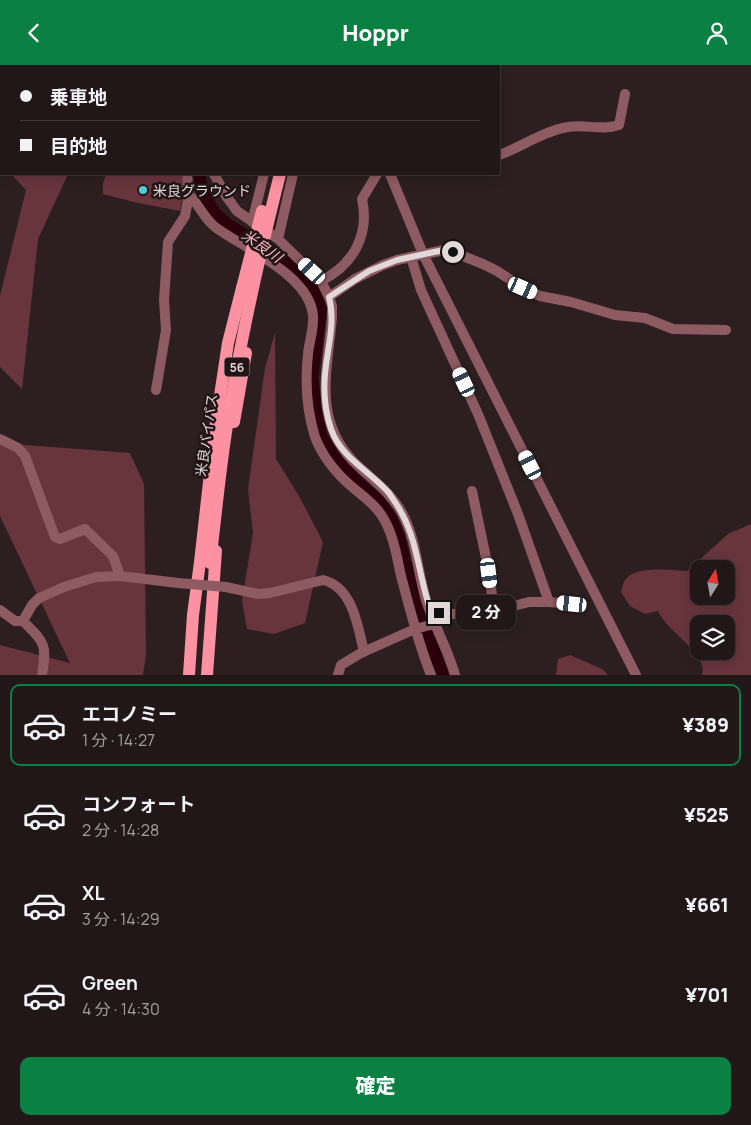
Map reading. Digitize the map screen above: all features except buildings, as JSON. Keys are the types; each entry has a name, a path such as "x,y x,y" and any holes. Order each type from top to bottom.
{"main road":[{"path":"189,675 193,615 215,429 228,343 271,175"},
{"name":"米良バイパス","path":"202,675 208,563 218,457 230,379 251,276 276,175"},
{"name":"米良バイパス","path":"195,675 198,626 240,349 251,293 280,175"},
{"path":"207,675 214,566 234,417 257,294 285,175"}],"street":[{"path":"500,155 568,127 590,126 601,129 619,125 624,94"},
{"path":"156,390 166,330 164,300 168,242 185,216 189,195 187,175"},
{"path":"215,175 237,211 278,239 321,281 329,297 332,306 332,317 325,391 332,430 338,443 348,456 389,493 402,513 414,541 432,621 454,675"},
{"path":"252,222 264,175"},
{"path":"278,239 292,175"},
{"path":"321,281 343,268 352,255 363,226 365,212 362,199 376,175"},
{"path":"390,175 423,254 636,675"},
{"path":"189,195 213,225 240,244 276,264 308,298 312,309 313,322 306,382 314,437 336,470 352,487 376,507 386,523 396,545 400,571 430,675"},
{"path":"329,297 369,271 397,260 444,250 497,271 523,288 540,296 571,302 615,315 644,318 672,329 726,331"},
{"path":"411,257 421,289 478,414 518,514 549,601"},
{"path":"0,439 18,447 25,456 55,537 60,539 85,529 113,556 120,576"},
{"path":"472,491 489,573 494,611"},
{"path":"22,621 39,598 64,587 96,577 120,576 226,587 258,594 281,591 323,580 329,581 340,589 353,610 364,652"},
{"path":"338,675 341,665 364,652 432,621 455,615 494,611 529,602 549,601 572,604"},
{"path":"0,611 15,621 22,621 43,643 42,675"}],"shaded area":[{"path":"12,175 68,175 38,239 22,389 0,367 0,296 26,190"},
{"name":"米良グラウンド","path":"106,175 183,175 184,186 180,211 103,194"},
{"path":"275,333 276,459 299,496 323,542 305,623 274,634 247,629 242,601 253,533 248,489 265,368"},
{"path":"0,443 130,453 144,484 146,654 143,675 0,675 0,645 70,663 0,516"},
{"path":"751,524 751,675 702,675 699,660 735,660 735,615 690,615 690,647 670,627 658,611 645,614 630,606 621,592 625,580 637,572 654,569 687,571 690,568 690,605 735,605 735,560 699,560 728,534"},
{"path":"570,655 602,669 608,675 556,675 558,659"}],"waterway":[{"name":"米良川","path":"199,175 203,193 215,213 226,223 280,257 304,278 313,289 321,309 312,379 321,436 354,479 378,500 390,517 398,534 415,600 443,675"}],"place":[{"name":"米良グラウンド","path":"143,190"}],"route":[{"path":"439,613 432,614 427,601 416,548 402,513 389,493 360,468 338,443 328,418 325,377 332,317 332,306 329,297 355,279 383,265 397,260 444,250 453,252"}]}
